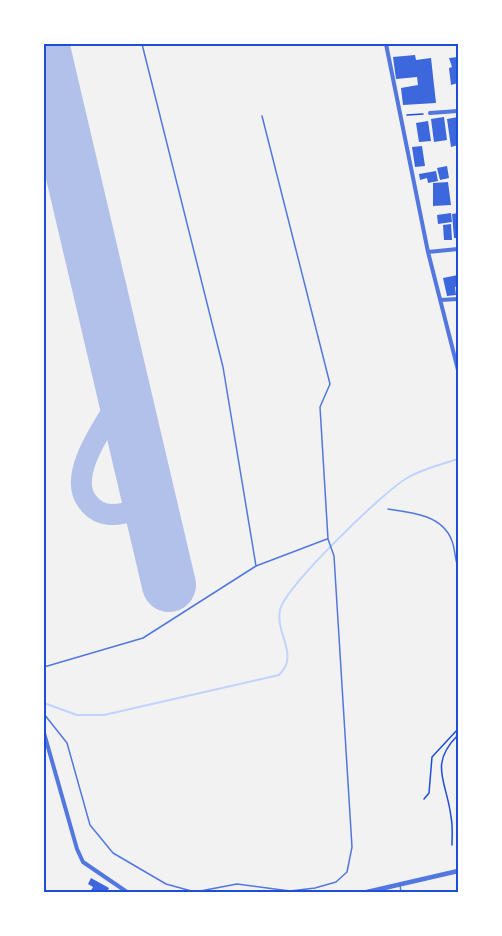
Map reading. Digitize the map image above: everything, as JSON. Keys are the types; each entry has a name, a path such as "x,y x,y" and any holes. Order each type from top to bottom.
{"street":[{"path":"386,44 428,252 459,370"},
{"path":"430,113 459,111"},
{"path":"428,252 459,249"},
{"path":"440,300 459,299"},
{"path":"44,733 77,849 83,862 127,892"},
{"path":"367,892 459,871"}],"lane":[{"path":"142,44 223,367 256,566"},
{"path":"44,714 66,743 90,825 113,853 166,884 195,892 237,884 290,891 336,882 348,872 352,847 333,550 329,540 320,407 330,384 262,116"},
{"path":"388,509 415,513 438,522 452,539 459,568"},
{"path":"44,667 142,638 256,566 329,540"},
{"path":"400,885 401,892"}],"path":[{"path":"399,115 430,113"},
{"path":"424,799 429,793 432,757 459,729"},
{"path":"452,845 452,817 439,765 446,747 459,735"}],"building":[{"path":"415,55 416,60 431,58 436,103 403,105 401,88 418,85 417,77 396,79 393,57"},
{"path":"458,57 458,83 451,85 449,68 452,67 449,58"},
{"path":"444,117 447,140 434,142 431,119"},
{"path":"458,117 458,145 451,147 447,119"},
{"path":"428,121 431,141 419,142 416,123"},
{"path":"422,146 425,166 415,167 412,147"},
{"path":"447,166 449,178 440,180 437,168"},
{"path":"436,171 438,181 428,183 427,178 420,180 419,174"},
{"path":"448,182 451,205 433,206 433,183"},
{"path":"451,213 452,222 438,224 437,215"},
{"path":"458,213 458,238 454,238 452,214"},
{"path":"451,224 452,240 444,240 443,225"},
{"path":"458,275 456,295 447,296 443,278"},
{"path":"91,878 109,888 107,892 90,892 93,887 88,884"}],"waterway":[{"path":"44,703 77,715 104,715 279,675 287,660 279,619 280,610 299,582 336,541 395,487 419,472 458,459"}],"taxiway":[{"path":"124,392 92,446 82,476 82,489 87,501 100,512 125,513 150,506"}],"runway":[{"path":"44,52 169,585"}]}
